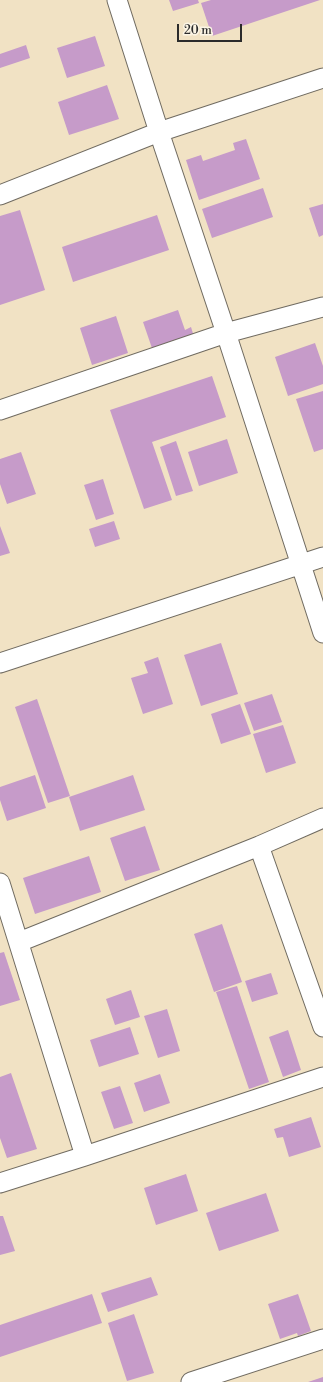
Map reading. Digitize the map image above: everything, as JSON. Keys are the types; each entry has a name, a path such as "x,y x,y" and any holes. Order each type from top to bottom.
{"street":[{"path":"117,0 323,633"},
{"path":"0,195 159,132 323,78"},
{"path":"0,410 226,333 323,307"},
{"path":"0,663 323,557"},
{"path":"19,942 259,846 323,818"},
{"path":"259,846 323,1028"},
{"path":"0,883 85,1156"},
{"path":"0,1183 323,1077"},
{"path":"192,1382 323,1339"}],"building":[{"path":"169,0 198,0 199,3 173,11"},
{"path":"211,0 320,0 212,36 201,3"},
{"path":"95,36 105,66 67,78 57,48"},
{"path":"26,45 30,58 0,68 0,54"},
{"path":"107,85 119,119 69,135 58,102"},
{"path":"246,139 260,179 199,200 186,160 201,155 203,161 235,150 233,143"},
{"path":"263,188 273,217 212,238 202,209"},
{"path":"323,204 323,235 319,237 309,208"},
{"path":"20,210 45,290 0,305 0,216"},
{"path":"157,215 169,250 73,282 62,247"},
{"path":"178,310 185,330 191,327 195,340 154,354 143,322"},
{"path":"116,316 128,353 92,365 80,328"},
{"path":"315,343 323,366 323,384 288,396 275,357"},
{"path":"212,376 226,417 152,442 172,500 144,509 110,410"},
{"path":"323,391 323,449 314,452 296,399"},
{"path":"227,439 238,473 199,486 188,452"},
{"path":"176,441 193,491 176,496 160,447"},
{"path":"21,452 36,494 7,504 0,484 0,459"},
{"path":"103,479 114,514 96,520 84,485"},
{"path":"114,521 120,539 95,547 89,529"},
{"path":"0,526 10,553 0,556"},
{"path":"221,643 238,694 201,706 184,655"},
{"path":"158,657 173,704 143,714 131,678 148,673 144,662"},
{"path":"272,694 282,722 254,731 244,703"},
{"path":"37,699 70,796 48,803 15,707"},
{"path":"240,704 251,734 221,744 211,714"},
{"path":"283,725 296,763 266,773 253,734"},
{"path":"35,775 46,808 7,821 0,800 0,787"},
{"path":"133,775 145,810 80,831 69,797"},
{"path":"145,826 160,870 125,881 110,838"},
{"path":"89,856 101,892 35,914 23,878"},
{"path":"222,924 242,982 214,992 194,934"},
{"path":"4,952 20,1000 0,1006 0,953"},
{"path":"271,973 278,994 252,1002 245,981"},
{"path":"237,986 269,1082 249,1089 216,992"},
{"path":"131,990 140,1017 115,1025 106,999"},
{"path":"167,1009 180,1051 158,1058 144,1016"},
{"path":"130,1027 139,1054 99,1067 90,1040"},
{"path":"288,1030 301,1070 283,1077 269,1037"},
{"path":"11,1073 37,1149 7,1158 0,1138 0,1077"},
{"path":"160,1074 170,1103 144,1112 134,1083"},
{"path":"120,1086 133,1123 114,1129 101,1092"},
{"path":"311,1117 321,1147 289,1157 283,1137 277,1138 274,1129"},
{"path":"186,1174 198,1211 156,1225 144,1188"},
{"path":"266,1193 279,1231 219,1251 206,1213"},
{"path":"0,1216 3,1216 15,1251 0,1255"},
{"path":"151,1277 158,1295 108,1312 101,1293"},
{"path":"92,1294 102,1323 0,1357 0,1325"},
{"path":"298,1294 311,1331 298,1336 297,1333 280,1339 268,1304"},
{"path":"134,1314 154,1373 127,1381 108,1323"},
{"path":"323,1377 323,1382 308,1382"}]}
